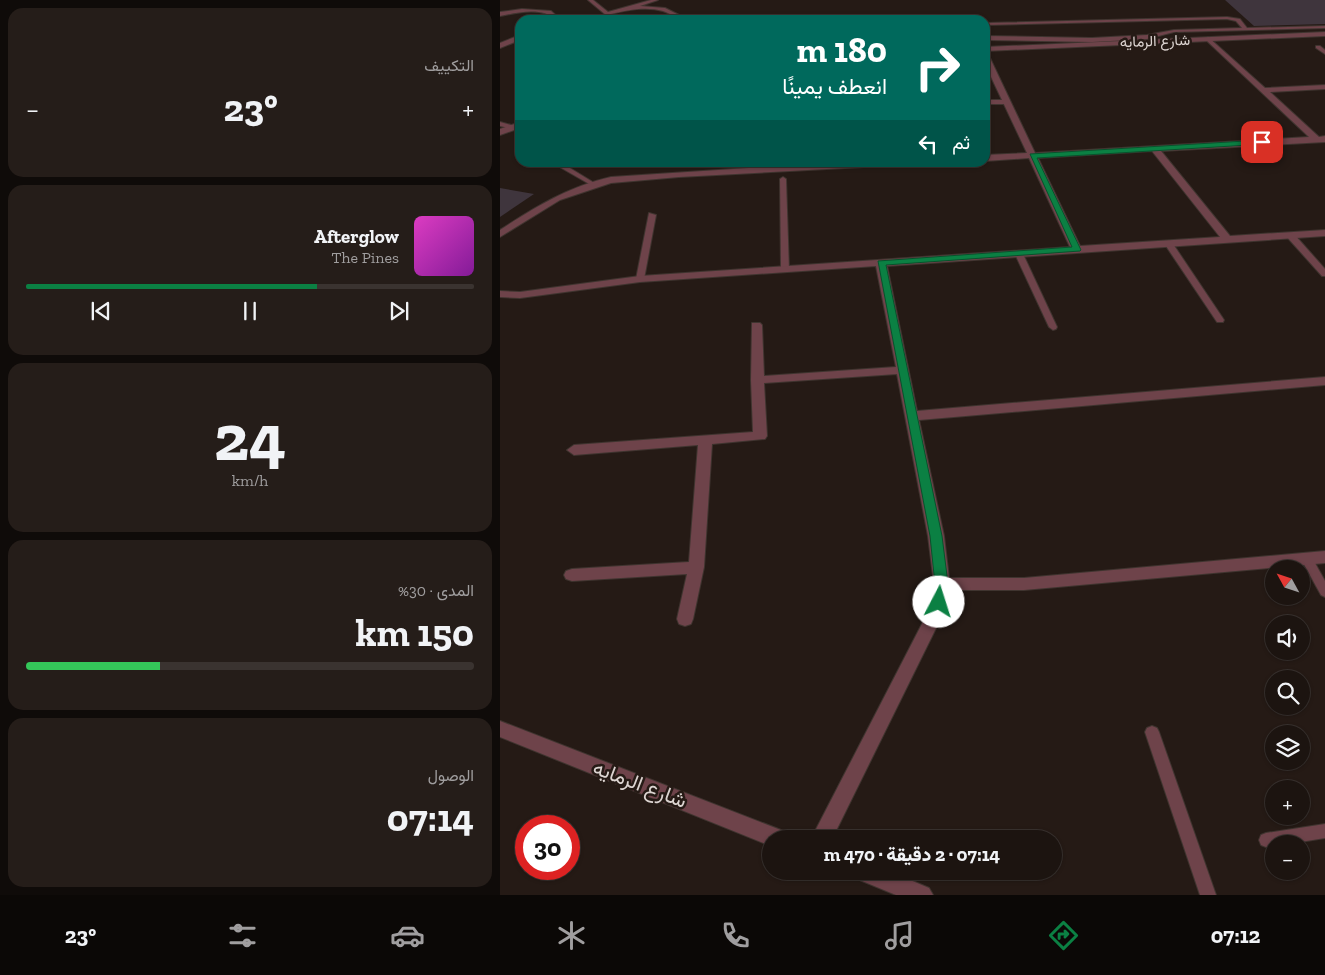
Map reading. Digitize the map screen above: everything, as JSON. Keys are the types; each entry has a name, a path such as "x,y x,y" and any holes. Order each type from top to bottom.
{"street":[{"path":"530,0 532,11"},
{"path":"500,14 532,11 553,15"},
{"name":"شارع الرمايه","path":"990,55 1325,34"},
{"path":"500,36 515,36"},
{"path":"500,46 515,38"},
{"name":"شارع الرمايه","path":"990,49 1058,45 1325,39"},
{"path":"1211,42 1320,139"},
{"path":"990,66 1077,250"},
{"path":"1264,90 1325,87"},
{"path":"500,132 515,127"},
{"path":"990,158 1320,139"},
{"path":"1155,148 1227,239"},
{"path":"679,167 679,174"},
{"path":"500,234 557,198 593,184 679,174 808,167"},
{"path":"500,303 505,295 640,278 785,270 1325,233"},
{"path":"826,830 933,618 942,584 936,536 881,263"},
{"path":"574,450 760,436 756,325"},
{"path":"757,380 903,370"},
{"path":"913,416 1325,381"},
{"path":"685,619 696,567 705,441"},
{"path":"942,584 1024,584 1325,557"},
{"path":"572,575 696,567"},
{"name":"شارع الرمايه","path":"500,729 762,832"},
{"path":"884,880 922,895"}],"lane":[{"path":"590,0 607,14 656,0"},
{"path":"661,0 660,5 663,9"},
{"path":"631,7 663,9 676,15"},
{"path":"990,24 1227,18 1238,20 1246,30"},
{"path":"990,38 1092,40 1147,37 1174,32 1325,27"},
{"path":"1017,38 1024,41 1051,42 1058,45"},
{"path":"1318,47 1325,52"},
{"path":"990,102 1007,102"},
{"path":"500,124 515,126"},
{"path":"563,167 593,184"},
{"path":"783,179 785,270"},
{"path":"640,278 652,216"},
{"path":"1290,235 1325,274"},
{"path":"1168,243 1220,320"},
{"path":"1019,254 1053,327"},
{"path":"1307,559 1325,592"},
{"path":"1152,732 1208,895"},
{"path":"1299,835 1325,831"}],"building":[{"path":"1225,0 1325,0 1325,24 1254,26"},
{"path":"500,188 534,194 500,217"}],"route":[{"path":"939,602 942,584 936,536 881,263 1077,250 1033,156 1262,142"}]}
